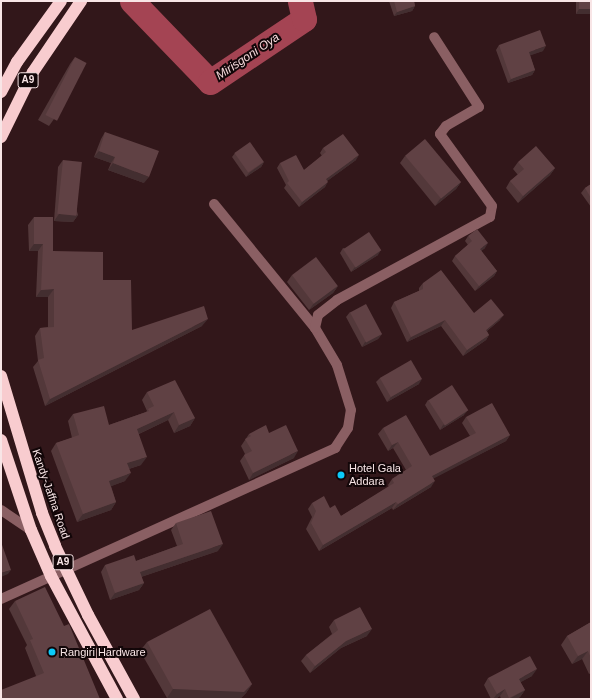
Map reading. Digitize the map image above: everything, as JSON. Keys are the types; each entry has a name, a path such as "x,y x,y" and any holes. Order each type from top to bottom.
{"highway":[{"name":"A9","path":"1,92 17,62 61,1"},
{"name":"A9","path":"1,137 26,84 62,27 81,1"},
{"name":"Kandy-Jaffna Road","path":"1,376 42,513 91,622 134,699"},
{"name":"A9","path":"1,440 31,530 51,576 117,699"}],"street":[{"path":"315,328 318,315 337,300 490,217 492,206 440,134 446,126 479,108 434,37"},
{"path":"1,599 51,576 67,571 335,448 348,428 351,410 337,365 315,328 214,204"},
{"path":"1,510 31,530"}],"building":[{"path":"394,1 414,1 415,6 397,12"},
{"path":"579,1 591,1 591,9 579,9"},
{"path":"540,30 546,46 529,52 535,70 511,79 499,45"},
{"path":"75,57 87,63 57,121 45,115"},
{"path":"105,132 159,151 149,177 113,163 115,157 99,151"},
{"path":"343,134 359,155 326,179 328,182 302,202 287,183 289,181 280,163 296,155 304,170 326,152 323,148"},
{"path":"425,139 461,182 441,199 405,156"},
{"path":"250,142 264,162 248,173 234,153"},
{"path":"536,146 555,168 523,196 510,181 524,169 518,162"},
{"path":"63,160 82,162 76,216 57,214"},
{"path":"591,184 591,198 585,188"},
{"path":"34,217 53,217 53,251 103,252 103,280 131,280 132,330 204,306 208,319 50,399 38,360 44,358 40,328 54,327 54,289 41,290 43,244 34,244"},
{"path":"477,229 488,243 480,249 497,271 479,286 455,256 472,241 468,236"},
{"path":"369,232 381,250 356,268 343,249"},
{"path":"316,257 338,286 314,304 292,275"},
{"path":"441,270 474,313 491,299 504,315 486,330 489,335 467,350 445,320 411,337 394,302 423,289 423,283"},
{"path":"366,304 382,334 366,342 350,312"},
{"path":"411,360 422,379 391,397 380,378"},
{"path":"175,380 195,418 179,425 174,412 137,429 147,457 127,463 131,473 109,481 116,502 83,514 56,443 79,435 73,414 104,406 109,425 149,411 148,409 154,406 147,392"},
{"path":"452,385 468,410 445,425 429,400"},
{"path":"492,403 510,435 432,476 435,481 398,504 396,502 323,545 311,523 316,511 312,503 324,496 330,508 335,505 341,516 394,483 392,479 412,466 398,442 392,445 383,428 406,415 430,456 476,433 466,417"},
{"path":"266,425 269,433 286,425 298,451 253,473 244,455 252,451 245,439 251,436 249,434"},
{"path":"211,511 223,544 140,572 144,583 115,593 105,565 134,555 136,561 183,544 176,523"},
{"path":"1,542 11,570 1,573"},
{"path":"45,587 64,626 69,624 100,699 1,699 1,690 44,673 30,640 33,639 15,601"},
{"path":"360,607 372,629 346,641 315,666 306,655 338,630 334,620"},
{"path":"210,609 252,684 244,692 173,689 147,642"},
{"path":"591,622 591,658 588,651 578,656 567,636"},
{"path":"530,656 537,669 519,679 525,690 509,698 505,689 497,694 488,678"}],"waterway":[{"name":"Mirisgoni Oya","path":"132,1 210,82 304,19 300,1"}],"place":[{"name":"Hotel Gala Addara","path":"341,475"},
{"name":"Rangiri Hardware","path":"52,652"}]}
